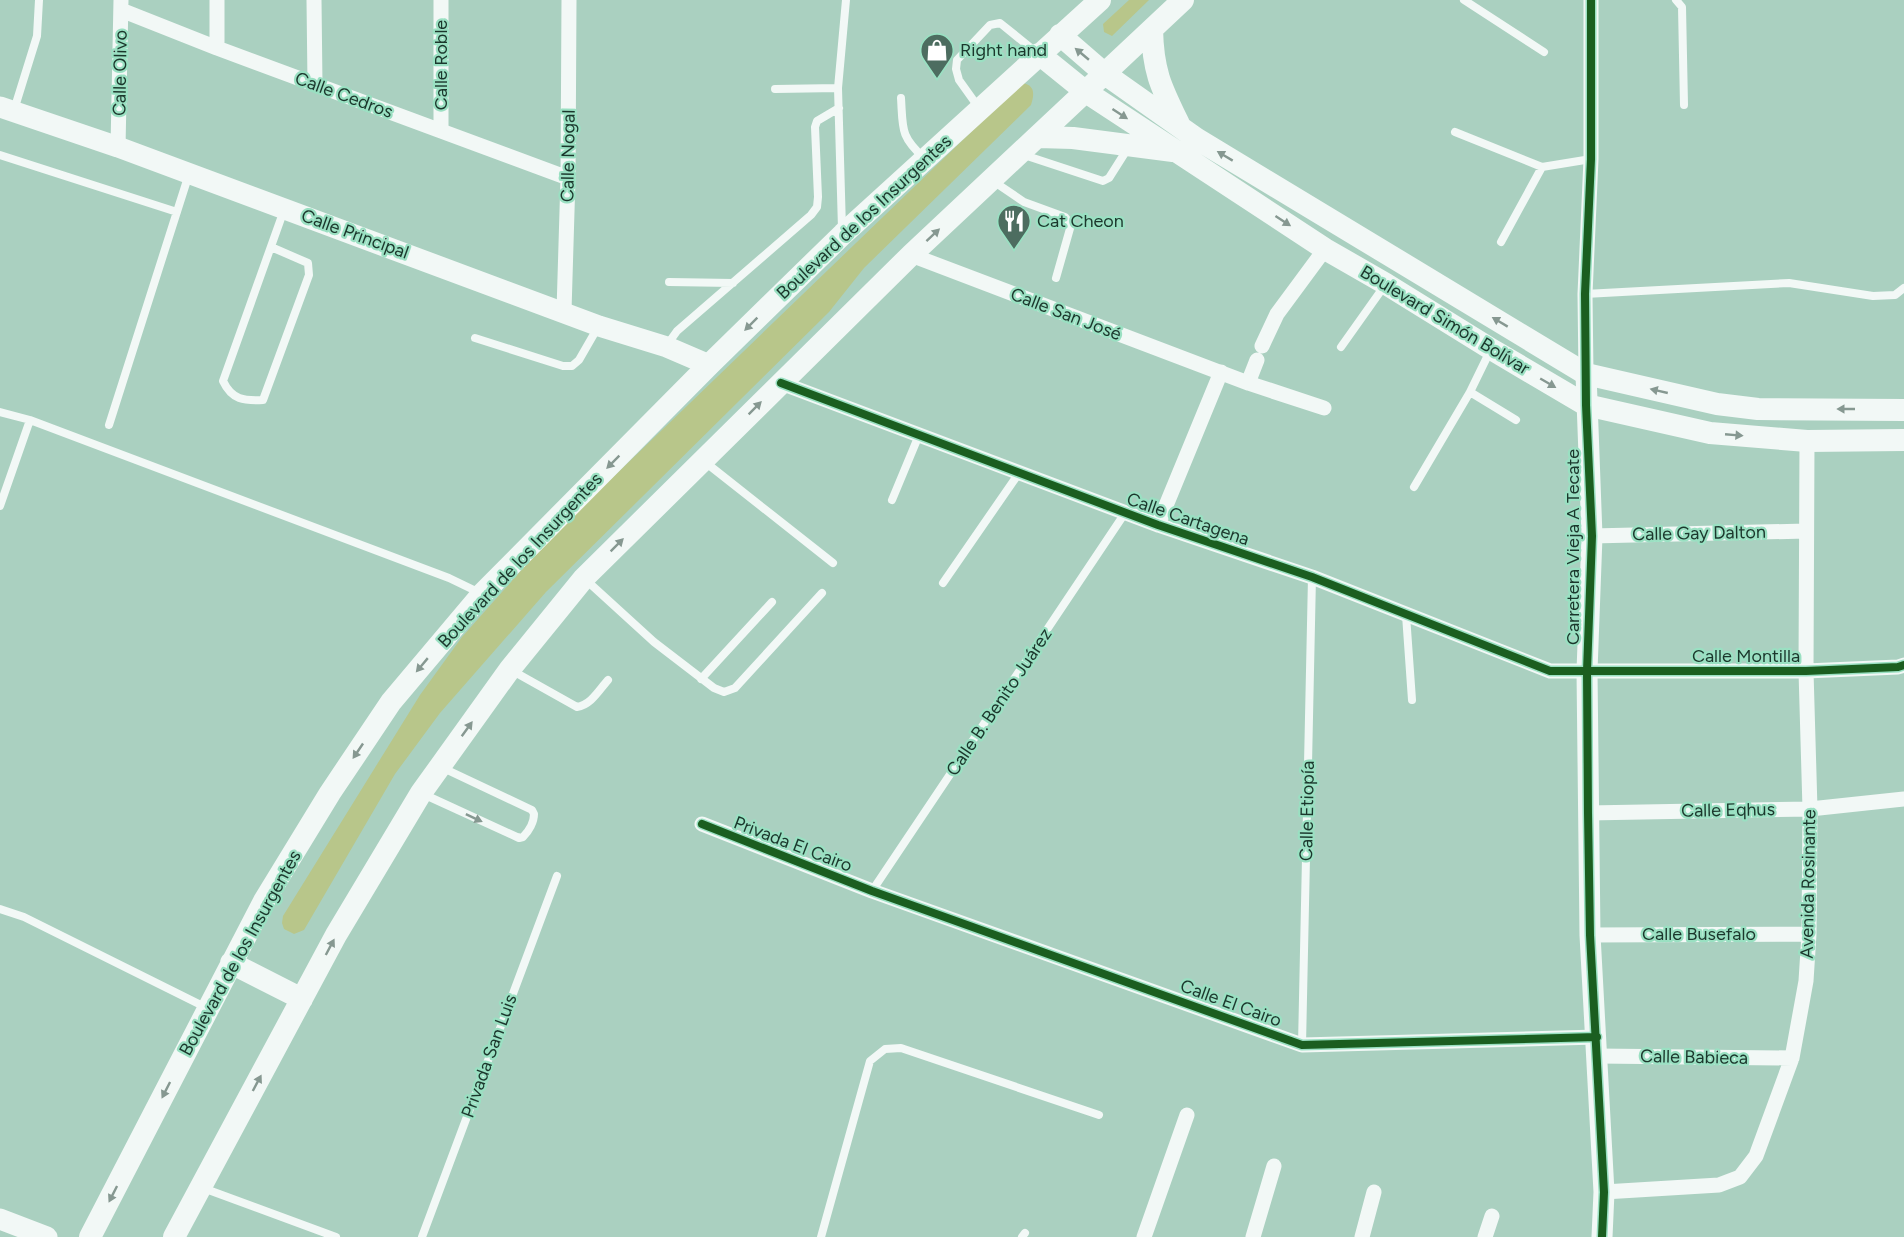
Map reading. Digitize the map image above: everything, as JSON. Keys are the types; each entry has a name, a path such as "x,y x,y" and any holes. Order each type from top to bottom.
{"main road":[{"name":"Boulevard de los Insurgentes","path":"90,1237 264,901 391,702 482,594 709,365 843,234 1100,0"},
{"path":"174,1237 336,935 421,793 510,669 584,578 911,255 1183,0"},
{"path":"1152,29 1154,60 1160,85 1181,129"},
{"name":"Boulevard Simón Bolívar","path":"1060,35 1105,74 1181,129 1586,374 1738,407 1904,410"},
{"name":"Boulevard Simón Bolívar","path":"1039,54 1086,92 1325,249 1586,405 1710,433 1807,441 1904,440"},
{"path":"1038,137 1073,138 1177,152"},
{"path":"231,963 302,999"}],"street":[{"path":"217,0 218,48"},
{"path":"314,0 315,84"},
{"name":"Calle Roble","path":"441,0 441,131"},
{"name":"Calle Nogal","path":"564,311 568,178 569,0"},
{"name":"Carretera Vieja A Tecate","path":"1591,0 1592,159 1585,294 1586,405 1592,536 1587,671 1588,813 1590,935 1604,1192 1602,1237"},
{"name":"Calle Cedros","path":"121,5 218,48 568,178"},
{"name":"Calle Olivo","path":"118,147 121,5"},
{"name":"Calle Principal","path":"7,109 285,208 599,326 667,346 709,365"},
{"path":"1248,383 1259,353 1278,314 1325,249"},
{"name":"Calle San José","path":"911,255 1248,383 1324,408"},
{"path":"1158,525 1221,372"},
{"name":"Calle Cartagena","path":"781,383 1125,513 1312,577 1550,671 1587,671"},
{"name":"Avenida Rosinante","path":"1604,1192 1719,1185 1740,1177 1756,1156 1792,1059 1806,981 1809,934 1810,809 1806,671 1807,441"},
{"name":"Calle Gay Dalton","path":"1592,536 1806,531"},
{"name":"Calle Montilla","path":"1587,671 1806,671 1904,665"},
{"name":"Calle Eqhus","path":"1588,813 1810,809 1904,799"},
{"name":"Privada El Cairo","path":"702,824 872,891"},
{"name":"Calle El Cairo","path":"872,891 1302,1045 1597,1046"},
{"name":"Calle Busefalo","path":"1590,935 1809,934"},
{"name":"Calle Babieca","path":"1597,1046 1792,1059"},
{"path":"1144,1237 1187,1115"},
{"path":"1254,1237 1274,1166"},
{"path":"1362,1237 1374,1192"},
{"path":"1485,1237 1492,1216"},
{"path":"0,1219 47,1237"}],"lane":[{"path":"7,109 37,36 39,0"},
{"path":"843,234 838,88 846,0"},
{"path":"1464,0 1544,52"},
{"path":"1676,0 1682,7 1684,105"},
{"path":"980,109 959,80 956,69 957,60 990,25 1000,23 1039,54"},
{"path":"775,89 838,88"},
{"path":"901,98 903,133 925,159"},
{"path":"667,346 677,331 811,216 817,207 815,127 817,121 839,108"},
{"path":"1455,132 1542,167 1592,159"},
{"path":"1020,154 1103,181 1109,178 1129,147"},
{"path":"0,156 177,212"},
{"path":"1501,242 1542,167"},
{"path":"109,425 189,173"},
{"path":"992,180 1024,202 1070,221 1071,225 1056,278"},
{"path":"271,247 308,263 309,275 263,400 246,401 229,393 223,381 271,247 285,208"},
{"path":"669,282 733,283"},
{"path":"1341,347 1386,284"},
{"path":"1585,294 1789,284 1873,296 1895,295 1904,288"},
{"path":"475,338 563,366 572,366 579,360 599,326"},
{"path":"1414,487 1470,392 1491,349"},
{"path":"1470,392 1516,420"},
{"path":"0,411 30,420 448,578 482,594"},
{"path":"0,506 30,420"},
{"path":"892,500 919,435"},
{"path":"702,461 833,563"},
{"path":"944,583 1019,473"},
{"name":"Calle B. Benito Juárez","path":"872,891 1125,513"},
{"name":"Calle Etiopía","path":"1302,1045 1312,577"},
{"path":"584,578 654,642 701,679 724,692 735,688 822,593"},
{"path":"701,679 772,602"},
{"path":"1406,614 1412,700"},
{"path":"510,669 577,707 584,706 608,680"},
{"path":"421,793 519,838 526,834 534,819 532,810 440,766"},
{"name":"Privada San Luis","path":"422,1237 557,876"},
{"path":"0,909 24,916 208,1008"},
{"path":"821,1237 870,1061 885,1049 901,1048 1099,1115"},
{"path":"201,1187 336,1237"}],"green space":[{"path":"1129,0 1149,0 1112,36 1104,32 1103,24"},
{"path":"1022,83 1032,88 1031,105 864,268 829,312 546,592 440,713 395,774 304,930 294,934 284,929 283,916 420,695 462,637 525,566 581,508"}],"cycle path":[{"path":"1591,0 1591,159 1585,294 1586,405 1592,536 1587,671 1588,813 1590,935 1604,1192 1602,1237"},
{"path":"781,383 1158,525 1312,577 1550,671 1806,671 1904,665"},
{"path":"702,824 872,891 1302,1045 1597,1037"}],"place":[{"name":"Right hand","path":"937,79"},
{"name":"Cat Cheon","path":"1014,250"}]}
